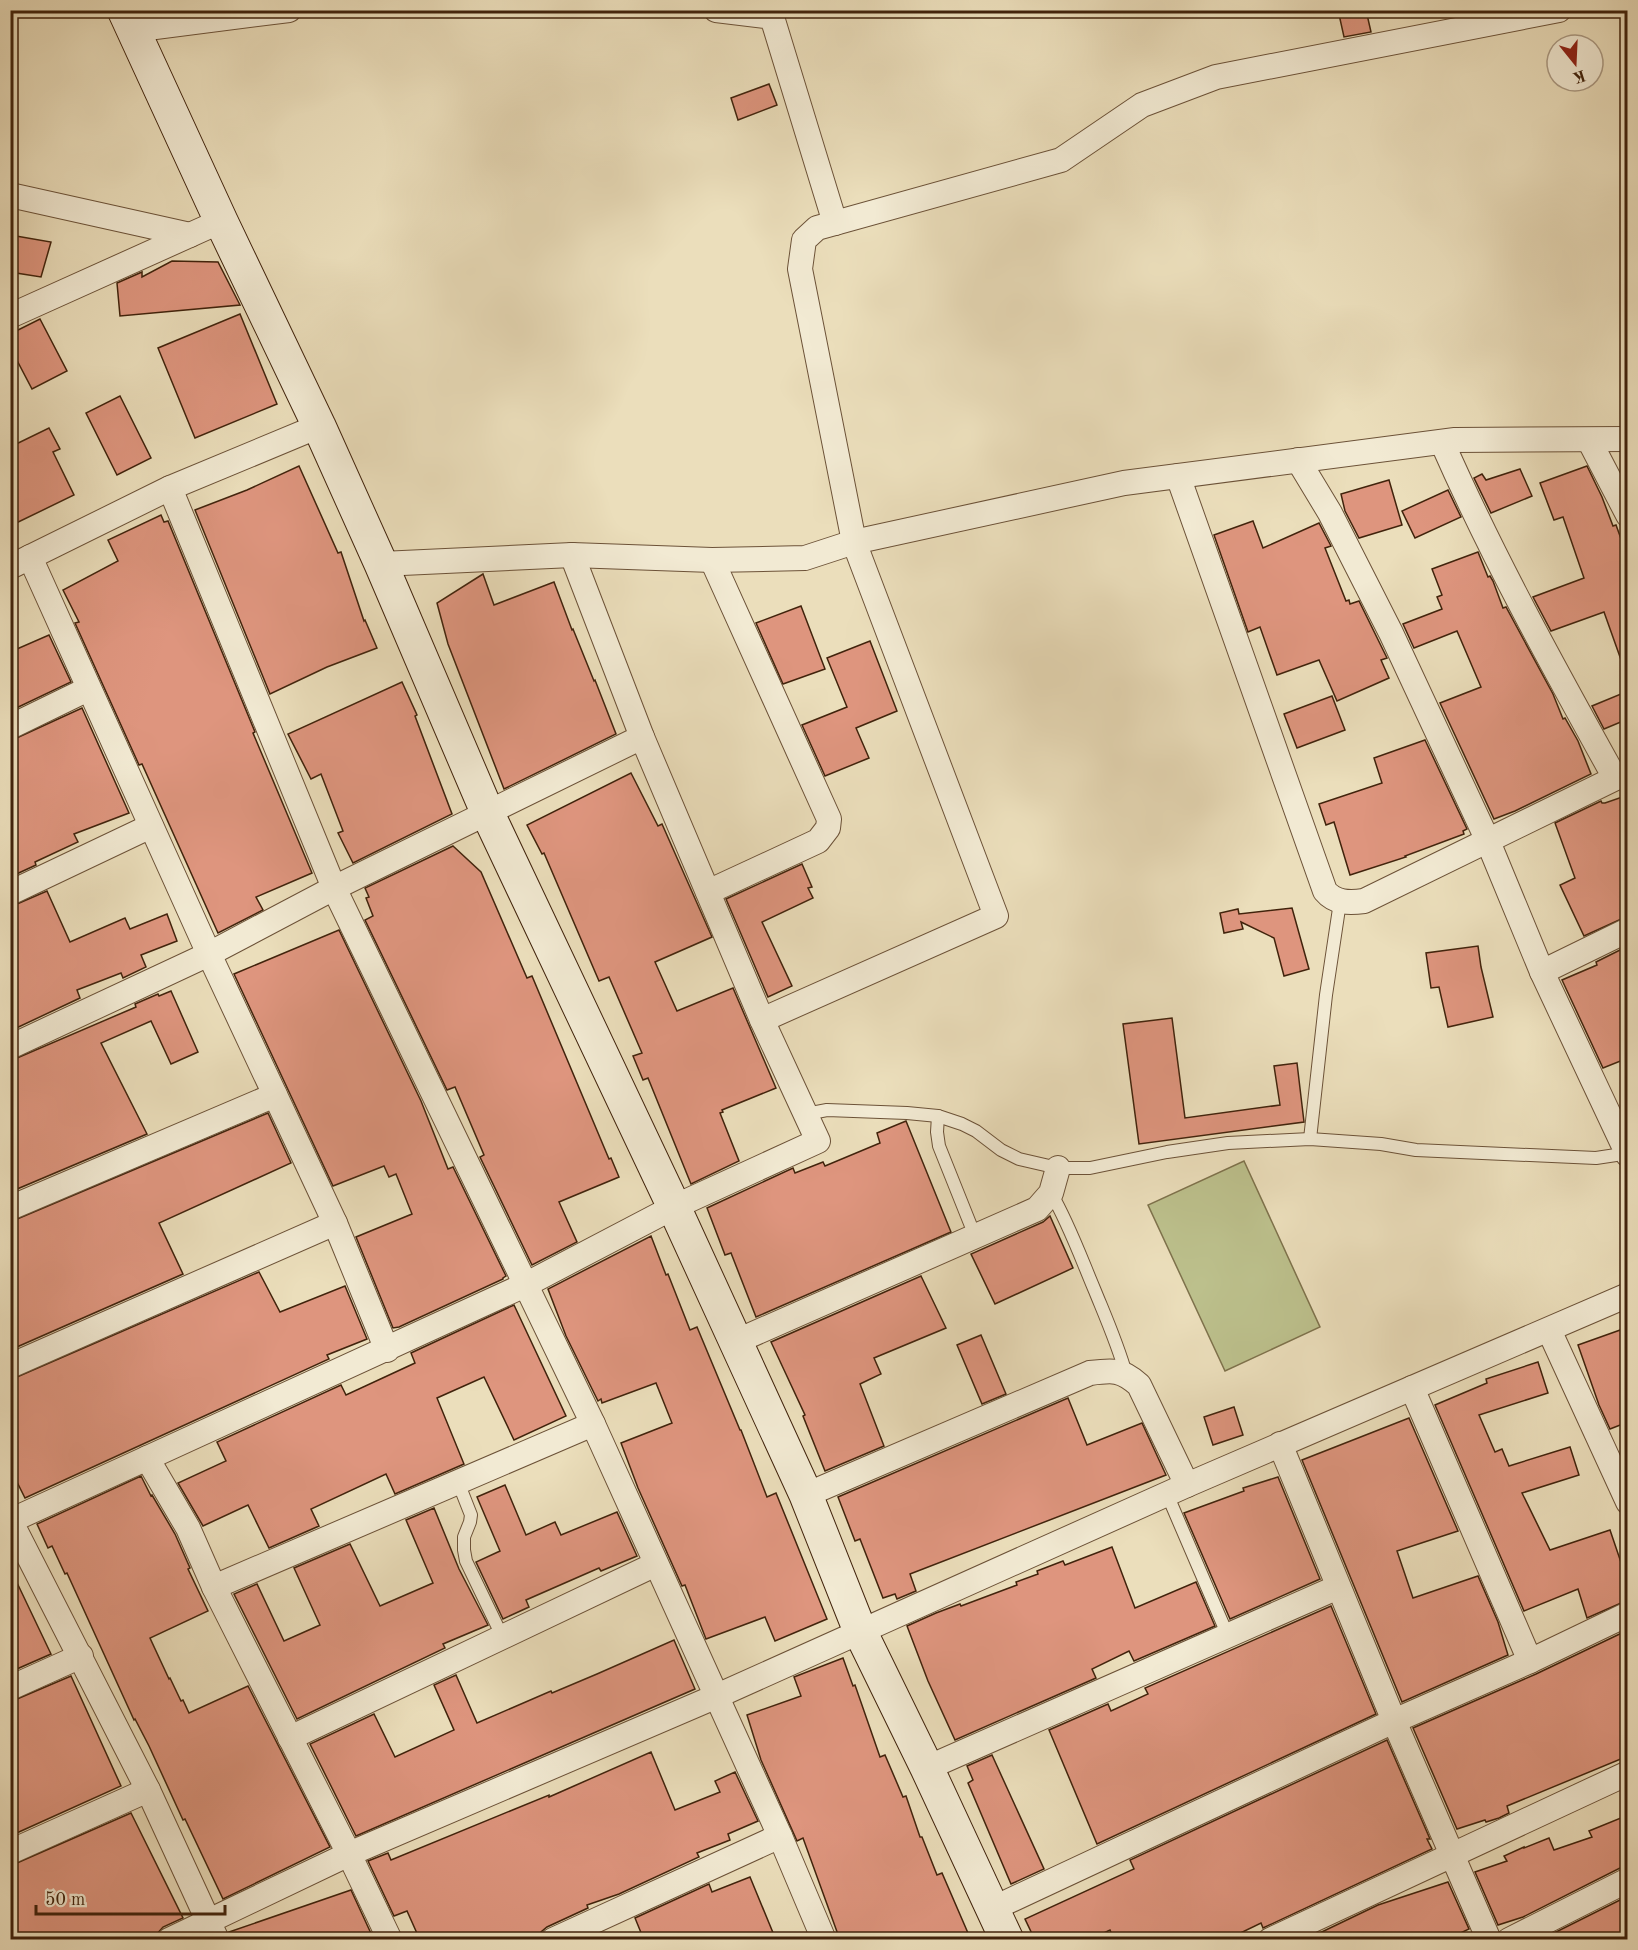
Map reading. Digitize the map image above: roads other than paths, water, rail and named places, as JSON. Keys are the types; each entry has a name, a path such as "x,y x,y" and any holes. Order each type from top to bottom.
{"street":[{"path":"289,10 128,20 319,426 488,814 674,1207 806,1495 860,1631 927,1768 1006,1940"},
{"path":"716,10 772,17 835,223"},
{"path":"762,1020 996,915 854,542 800,269 804,240 817,228 1061,160 1142,105 1216,77 1559,10"},
{"path":"10,195 190,235"},
{"path":"10,316 221,221"},
{"path":"319,426 170,488 20,562 88,689 335,1223 387,1350"},
{"path":"381,564 572,555 712,560 805,558 854,542 1124,483 1455,440 1628,440"},
{"path":"1589,441 1628,515"},
{"path":"1178,476 1325,891 1331,898 1340,902 1364,901 1621,775 1518,601 1442,442"},
{"path":"1298,460 1330,513 1391,633 1487,840 1542,972 1626,1153"},
{"path":"170,488 334,888 593,1425 780,1836 824,1940"},
{"path":"213,1930 148,1790 11,1520 387,1350 525,1285 674,1207 818,1141 762,1020 642,737 572,555"},
{"path":"708,892 818,841 828,828 829,819 712,560"},
{"path":"10,728 88,689"},
{"path":"10,1047 209,954 334,888 642,737"},
{"path":"10,893 151,826"},
{"path":"1542,972 1628,930"},
{"path":"10,1208 275,1095"},
{"path":"735,1342 1037,1209 1051,1193 1058,1168"},
{"path":"10,1366 335,1223"},
{"path":"169,1940 213,1930 349,1854 717,1696 1280,1444 1628,1295"},
{"path":"1549,1330 1628,1502"},
{"path":"806,1495 1090,1373 1108,1371 1126,1374 1139,1385 1177,1490"},
{"path":"1412,1388 1530,1661"},
{"path":"214,1587 593,1425"},
{"path":"1280,1444 1394,1720 1451,1854 1490,1938 1628,1880"},
{"path":"147,1458 188,1528 214,1587 390,1940"},
{"path":"290,1738 656,1564"},
{"path":"927,1768 1338,1587"},
{"path":"992,1909 1394,1720 1530,1661 1628,1614"},
{"path":"10,1688 81,1656"},
{"path":"1270,1940 1628,1773"},
{"path":"10,1852 148,1790"},
{"path":"553,1940 780,1836"}],"lane":[{"path":"1310,1139 1326,995 1340,902"},
{"path":"806,1114 827,1110 938,1116 976,1131 1001,1150 1019,1159 1058,1168 1090,1168 1167,1152 1228,1143 1310,1139 1369,1143 1416,1150 1596,1158 1626,1153"},
{"path":"938,1116 939,1146 975,1236"},
{"path":"1051,1193 1079,1252 1121,1355 1126,1374"},
{"path":"458,1482 471,1515 464,1543 466,1561 503,1638"},
{"path":"1177,1490 1228,1636"}]}
